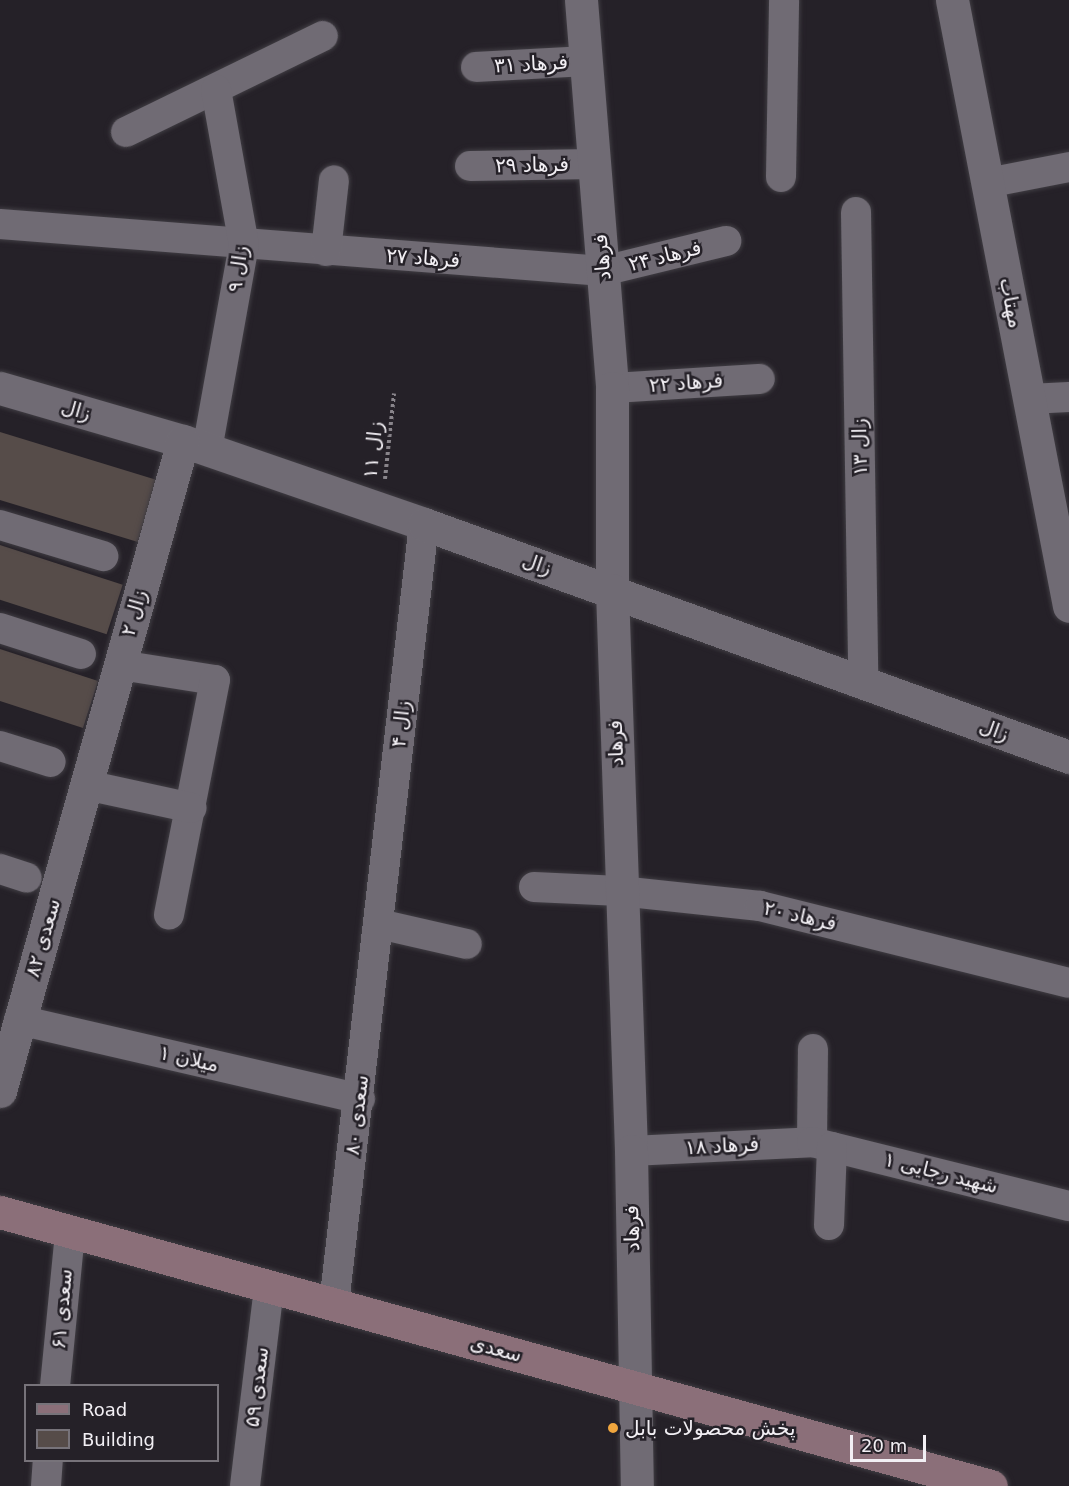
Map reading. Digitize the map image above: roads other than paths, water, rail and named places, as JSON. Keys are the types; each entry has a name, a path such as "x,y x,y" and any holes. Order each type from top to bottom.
{"main road":[{"name":"سعدی","path":"0,1212 991,1486"}],"street":[{"name":"فرهاد","path":"581,0 612,388 612,590 620,891 632,1150 637,1486"},
{"path":"781,177 784,0"},
{"name":"مهتاب","path":"952,0 1069,606"},
{"path":"126,132 323,36"},
{"name":"فرهاد ۳۱","path":"476,67 586,61"},
{"name":"زال ۹","path":"195,446 244,245 216,89"},
{"name":"فرهاد ۲۹","path":"470,166 594,164"},
{"path":"987,183 1069,167"},
{"path":"326,251 334,180"},
{"name":"زال ۱۳","path":"856,212 863,682"},
{"name":"فرهاد ۲۷","path":"0,224 244,245 603,271"},
{"name":"فرهاد ۲۴","path":"603,271 726,241"},
{"name":"فرهاد ۲۲","path":"612,388 759,379"},
{"name":"زال","path":"0,388 195,446 424,524 1069,757"},
{"path":"1029,399 1069,398"},
{"name":"زال ۲","path":"86,785 120,665 195,446"},
{"name":"زال ۴","path":"379,924 424,524"},
{"path":"0,525 103,556"},
{"path":"0,628 81,654"},
{"path":"120,665 215,680 192,808 169,915"},
{"path":"0,746 51,762"},
{"path":"86,785 192,808"},
{"name":"سعدی ۸۲","path":"0,1091 86,785"},
{"name":"فرهاد ۲۰","path":"534,887 620,891 760,906 1069,983"},
{"path":"379,924 467,944"},
{"name":"سعدی ۸۰","path":"334,1304 379,924"},
{"name":"میلان ۱","path":"19,1020 360,1099"},
{"path":"813,1049 829,1225"},
{"name":"فرهاد ۱۸","path":"632,1150 822,1144"},
{"name":"شهید رجایی ۱","path":"822,1144 1069,1206"},
{"name":"سعدی ۶۱","path":"55,1384 70,1232"},
{"name":"سعدی ۵۹","path":"245,1486 269,1288"},
{"path":"46,1486 48,1462"}],"place":[{"name":"پخش محصولات بابل","path":"613,1428"}]}
